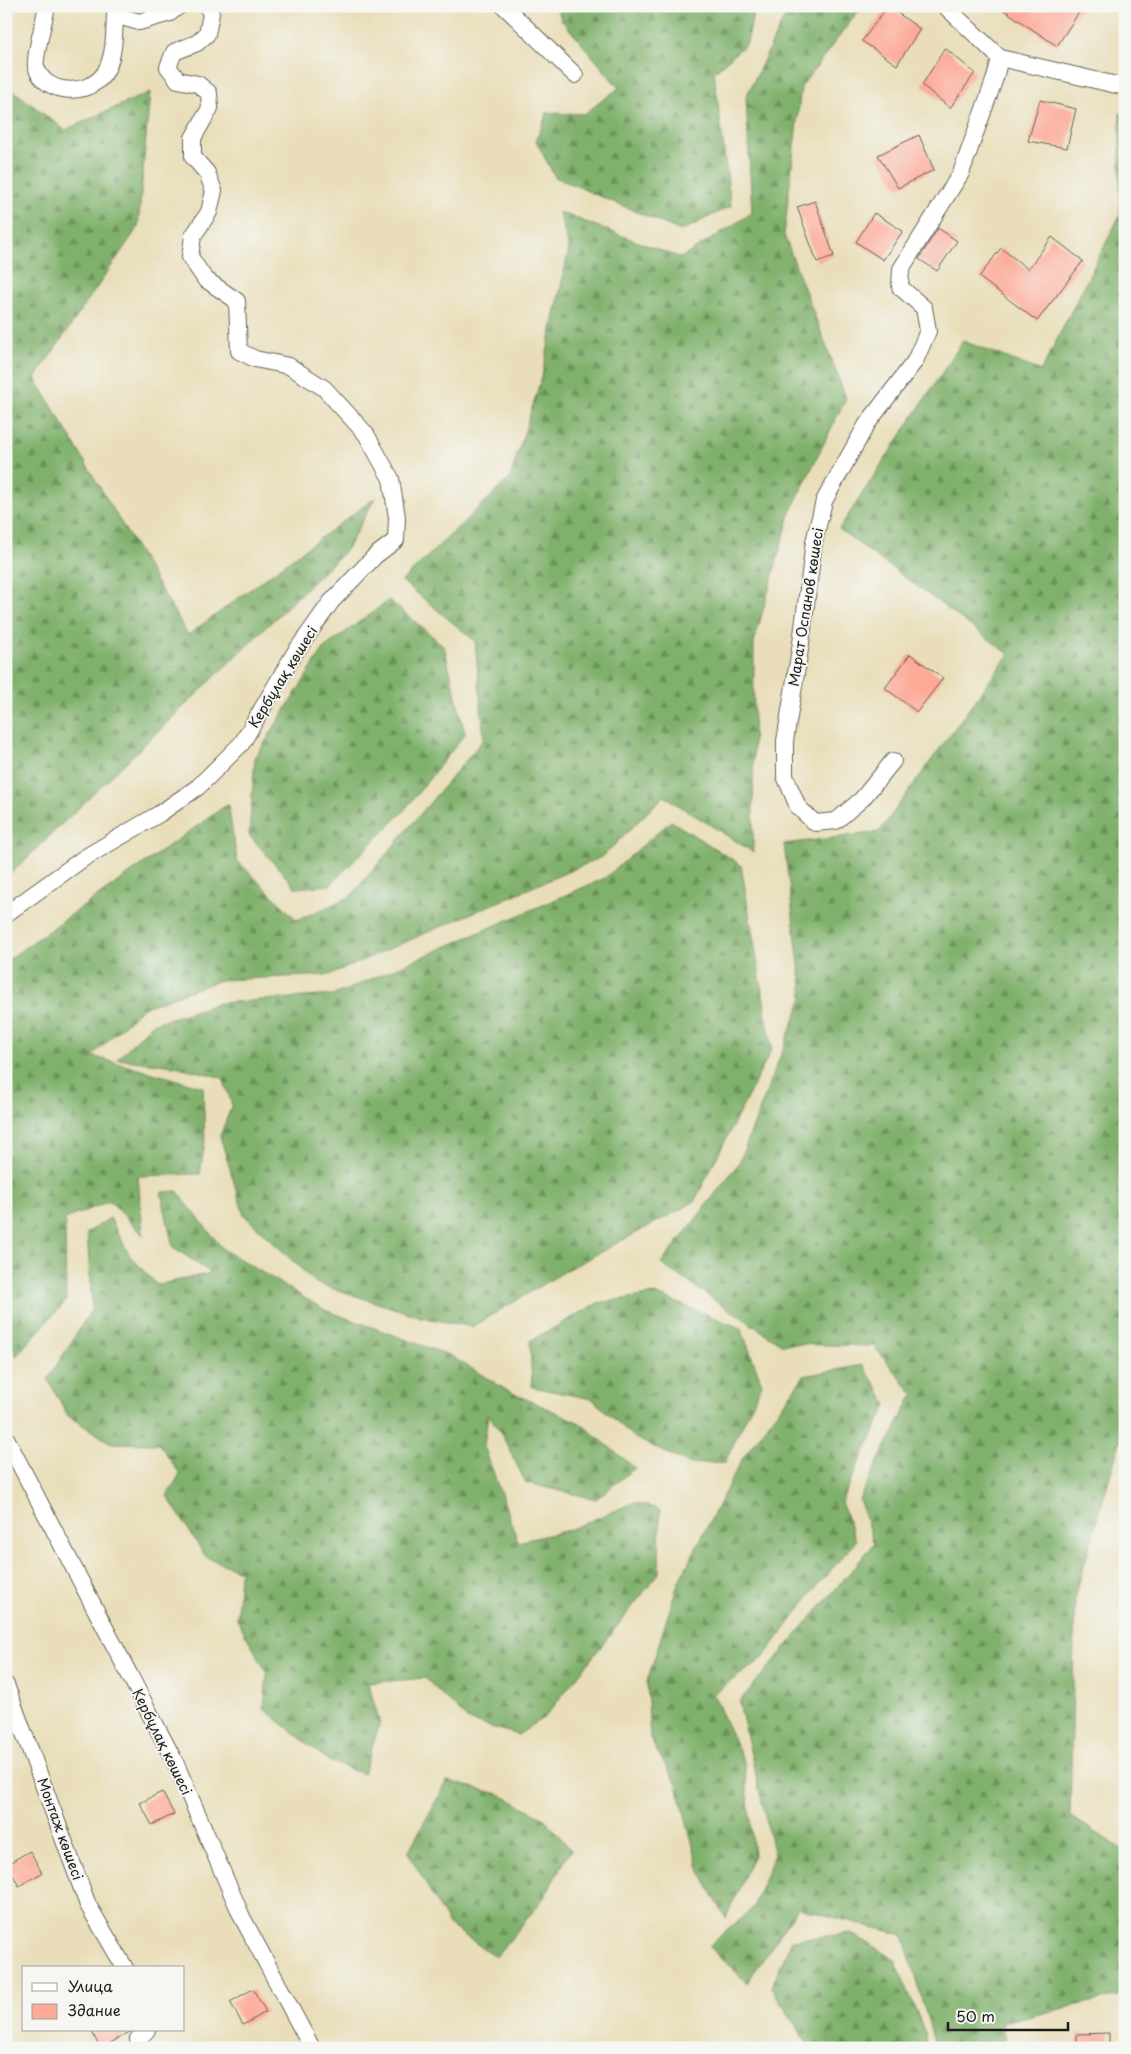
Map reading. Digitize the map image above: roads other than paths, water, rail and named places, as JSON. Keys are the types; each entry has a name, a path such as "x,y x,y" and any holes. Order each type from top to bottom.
{"street":[{"path":"47,6 35,65 44,81 63,90 88,89 103,75 112,55 115,11 139,22 170,13 179,6"},
{"name":"Кербұлақ көшесі","path":"6,914 84,858 159,814 198,787 242,743 294,654 331,602 375,556 396,540 397,517 391,479 366,434 324,388 289,366 255,359 238,351 237,301 204,279 190,257 193,236 209,212 214,191 207,173 193,157 193,138 210,108 209,93 198,84 178,80 168,67 174,52 197,43 207,34 211,14 207,6"},
{"path":"504,6 575,74"},
{"path":"945,6 1000,58 1125,86"},
{"name":"Марат Оспанов көшесі","path":"893,761 862,799 836,821 815,823 798,807 785,776 785,741 801,643 814,542 824,501 866,424 915,361 928,330 924,308 900,287 901,269 961,173 995,78 1000,58"},
{"name":"Кербұлақ көшесі","path":"6,1438 175,1762 242,1917 312,2048"},
{"name":"Монтаж көшесі","path":"6,1685 88,1905 124,1966"}]}
